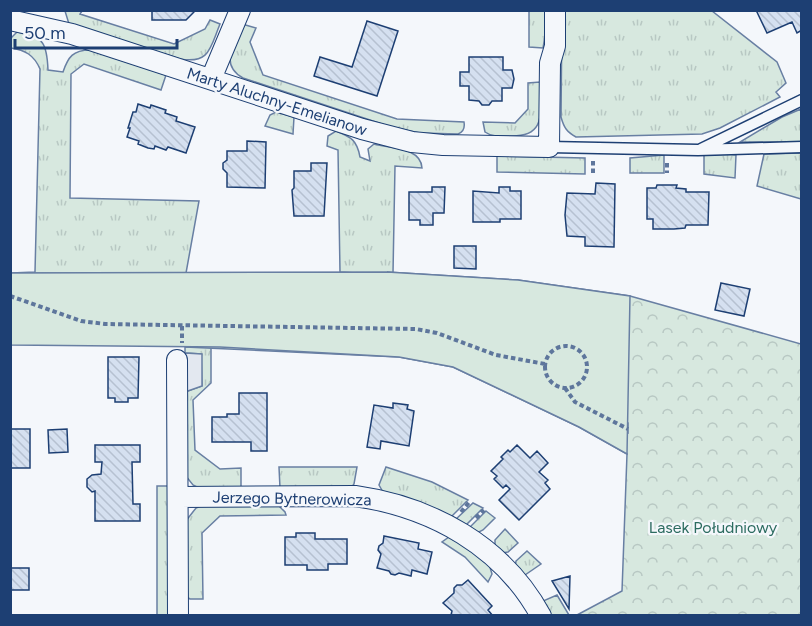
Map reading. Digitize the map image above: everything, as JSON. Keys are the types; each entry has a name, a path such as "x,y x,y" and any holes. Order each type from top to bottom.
{"street":[{"path":"211,79 240,10"},
{"path":"549,147 550,63 555,46 555,10"},
{"name":"Marty Aluchny-Emelianow","path":"10,20 72,34 362,129 412,142 443,145 549,147"},
{"path":"177,360 178,615"},
{"name":"Jerzego Bytnerowicza","path":"178,497 355,496 379,499 407,507 465,534 480,546 533,600 541,615"}],"lane":[{"path":"698,150 801,100"},
{"path":"549,147 698,150 801,147"}],"path":[{"path":"10,296 81,321 105,324 416,329 437,333 496,355 545,364"},
{"path":"559,347 573,347 586,362 584,375 575,385 565,387 550,380 546,374 545,364 548,355 559,347"},
{"path":"565,387 575,402 628,429"}],"green space":[{"path":"65,11 82,11 80,14 174,44 205,29 210,20 220,24 207,52 198,59 190,60 180,59 69,24"},
{"path":"529,11 549,11 543,48 529,47"},
{"path":"562,11 712,11 777,62 786,83 776,92 780,97 720,128 702,134 576,137 566,129 561,117"},
{"path":"242,24 256,28 250,42 263,75 397,119 464,122 464,130 458,134 420,133 394,128 243,78 236,73 230,60 232,46"},
{"path":"17,32 33,36 42,43 47,54 48,70 63,72 72,55 79,51 90,50 166,75 161,90 84,64 71,74 70,198 199,201 186,273 11,273 35,272 40,69 29,54 11,48 11,38"},
{"path":"540,82 540,113 536,128 530,133 521,135 496,136 485,132 483,122 515,123 528,109 528,83"},
{"path":"801,109 801,142 740,142 782,117"},
{"path":"276,112 294,117 293,134 265,126 270,115"},
{"path":"336,131 352,140 360,157 370,161 368,149 374,144 411,152 420,161 422,168 395,166 393,273 340,272 338,150 327,146 328,136"},
{"path":"801,153 801,199 757,186 764,154"},
{"path":"664,155 664,173 630,173 630,158"},
{"path":"704,155 736,155 735,178 704,174"},
{"path":"497,156 585,158 585,174 497,172"},
{"name":"Lasek Południowy","path":"387,272 518,280 630,296 801,344 801,615 577,615 622,591 627,454 579,427 453,367 399,357 185,347 371,333 628,433 628,423"},
{"path":"387,272 518,280 630,296 627,454 579,427 453,367 399,357 220,347 11,345 11,273"},
{"path":"185,347 211,347 211,383 193,400 195,450 220,469 241,468 241,488 199,488 193,485 185,475 185,392 202,386 201,354 185,353"},
{"path":"279,467 357,467 351,488 280,488"},
{"path":"386,467 432,482 468,500 451,517 383,492 379,485"},
{"path":"157,486 168,486 169,615 157,616"},
{"path":"473,503 483,508 465,526 455,520"},
{"path":"277,504 286,515 220,516 202,533 203,599 190,599 185,596 185,522 196,508 203,505"},
{"path":"486,511 495,518 477,533 469,528"},
{"path":"505,529 518,543 508,552 502,553 495,546 495,540"},
{"path":"449,537 454,537 489,564 492,574 488,582 465,557 442,542"},
{"path":"527,551 541,564 522,577 515,568 516,561"},
{"path":"557,595 569,615 551,615 543,601"}],"shaded area":[{"path":"185,353 202,354 202,386 185,392"}],"building":[{"path":"152,10 194,10 194,12 186,20 152,20"},
{"path":"756,10 802,10 802,30 797,33 792,22 767,33"},
{"path":"367,21 398,31 377,96 314,76 320,57 352,67"},
{"path":"469,57 503,57 503,70 512,70 514,79 512,88 502,88 502,101 492,101 489,105 482,105 479,101 469,100 469,86 460,86 460,72 469,72"},
{"path":"138,104 166,110 165,113 177,117 176,121 195,127 186,153 168,147 166,150 155,146 154,149 148,148 138,144 139,141 127,137 133,112 136,112"},
{"path":"247,141 266,142 265,188 227,187 227,173 223,169 223,163 227,160 227,151 247,151"},
{"path":"311,163 327,163 324,216 294,216 292,190 294,171 311,171"},
{"path":"596,183 615,184 614,247 585,246 585,237 567,236 565,215 567,193 595,194"},
{"path":"657,185 677,185 676,188 686,189 686,192 709,192 708,225 653,229 653,219 647,219 647,188 656,188"},
{"path":"432,187 445,187 444,213 433,213 433,225 420,225 420,220 409,220 409,192 432,192"},
{"path":"499,187 510,187 510,191 521,191 521,219 473,222 473,191 499,193"},
{"path":"454,246 476,246 476,269 454,268"},
{"path":"721,283 750,289 744,316 715,310"},
{"path":"108,357 139,357 138,398 128,398 128,402 115,402 115,398 108,398"},
{"path":"239,393 267,393 267,451 251,451 251,442 212,442 212,417 239,414"},
{"path":"393,403 408,405 407,409 414,411 409,446 381,441 380,449 367,447 374,405 393,408"},
{"path":"10,429 30,429 30,468 10,468"},
{"path":"67,429 68,452 49,453 48,430"},
{"path":"95,445 140,445 140,462 132,462 133,504 140,504 140,521 95,521 95,491 92,492 87,487 87,479 92,475 101,474 102,462 95,462"},
{"path":"517,445 530,458 537,451 548,463 539,472 548,480 545,483 550,489 519,520 499,500 510,489 506,485 503,488 494,479 497,476 491,471 508,450 510,452"},
{"path":"296,533 315,533 315,539 347,539 347,564 328,564 328,570 307,570 307,565 285,565 285,537 296,537"},
{"path":"384,536 419,543 418,549 432,552 427,574 412,570 411,576 399,573 395,575 377,568 381,554 378,550 383,543"},
{"path":"10,568 29,568 29,590 10,590"},
{"path":"570,576 569,609 552,581"},
{"path":"468,580 492,606 488,610 493,616 451,615 452,611 443,603 454,593 457,585 462,585"}]}
